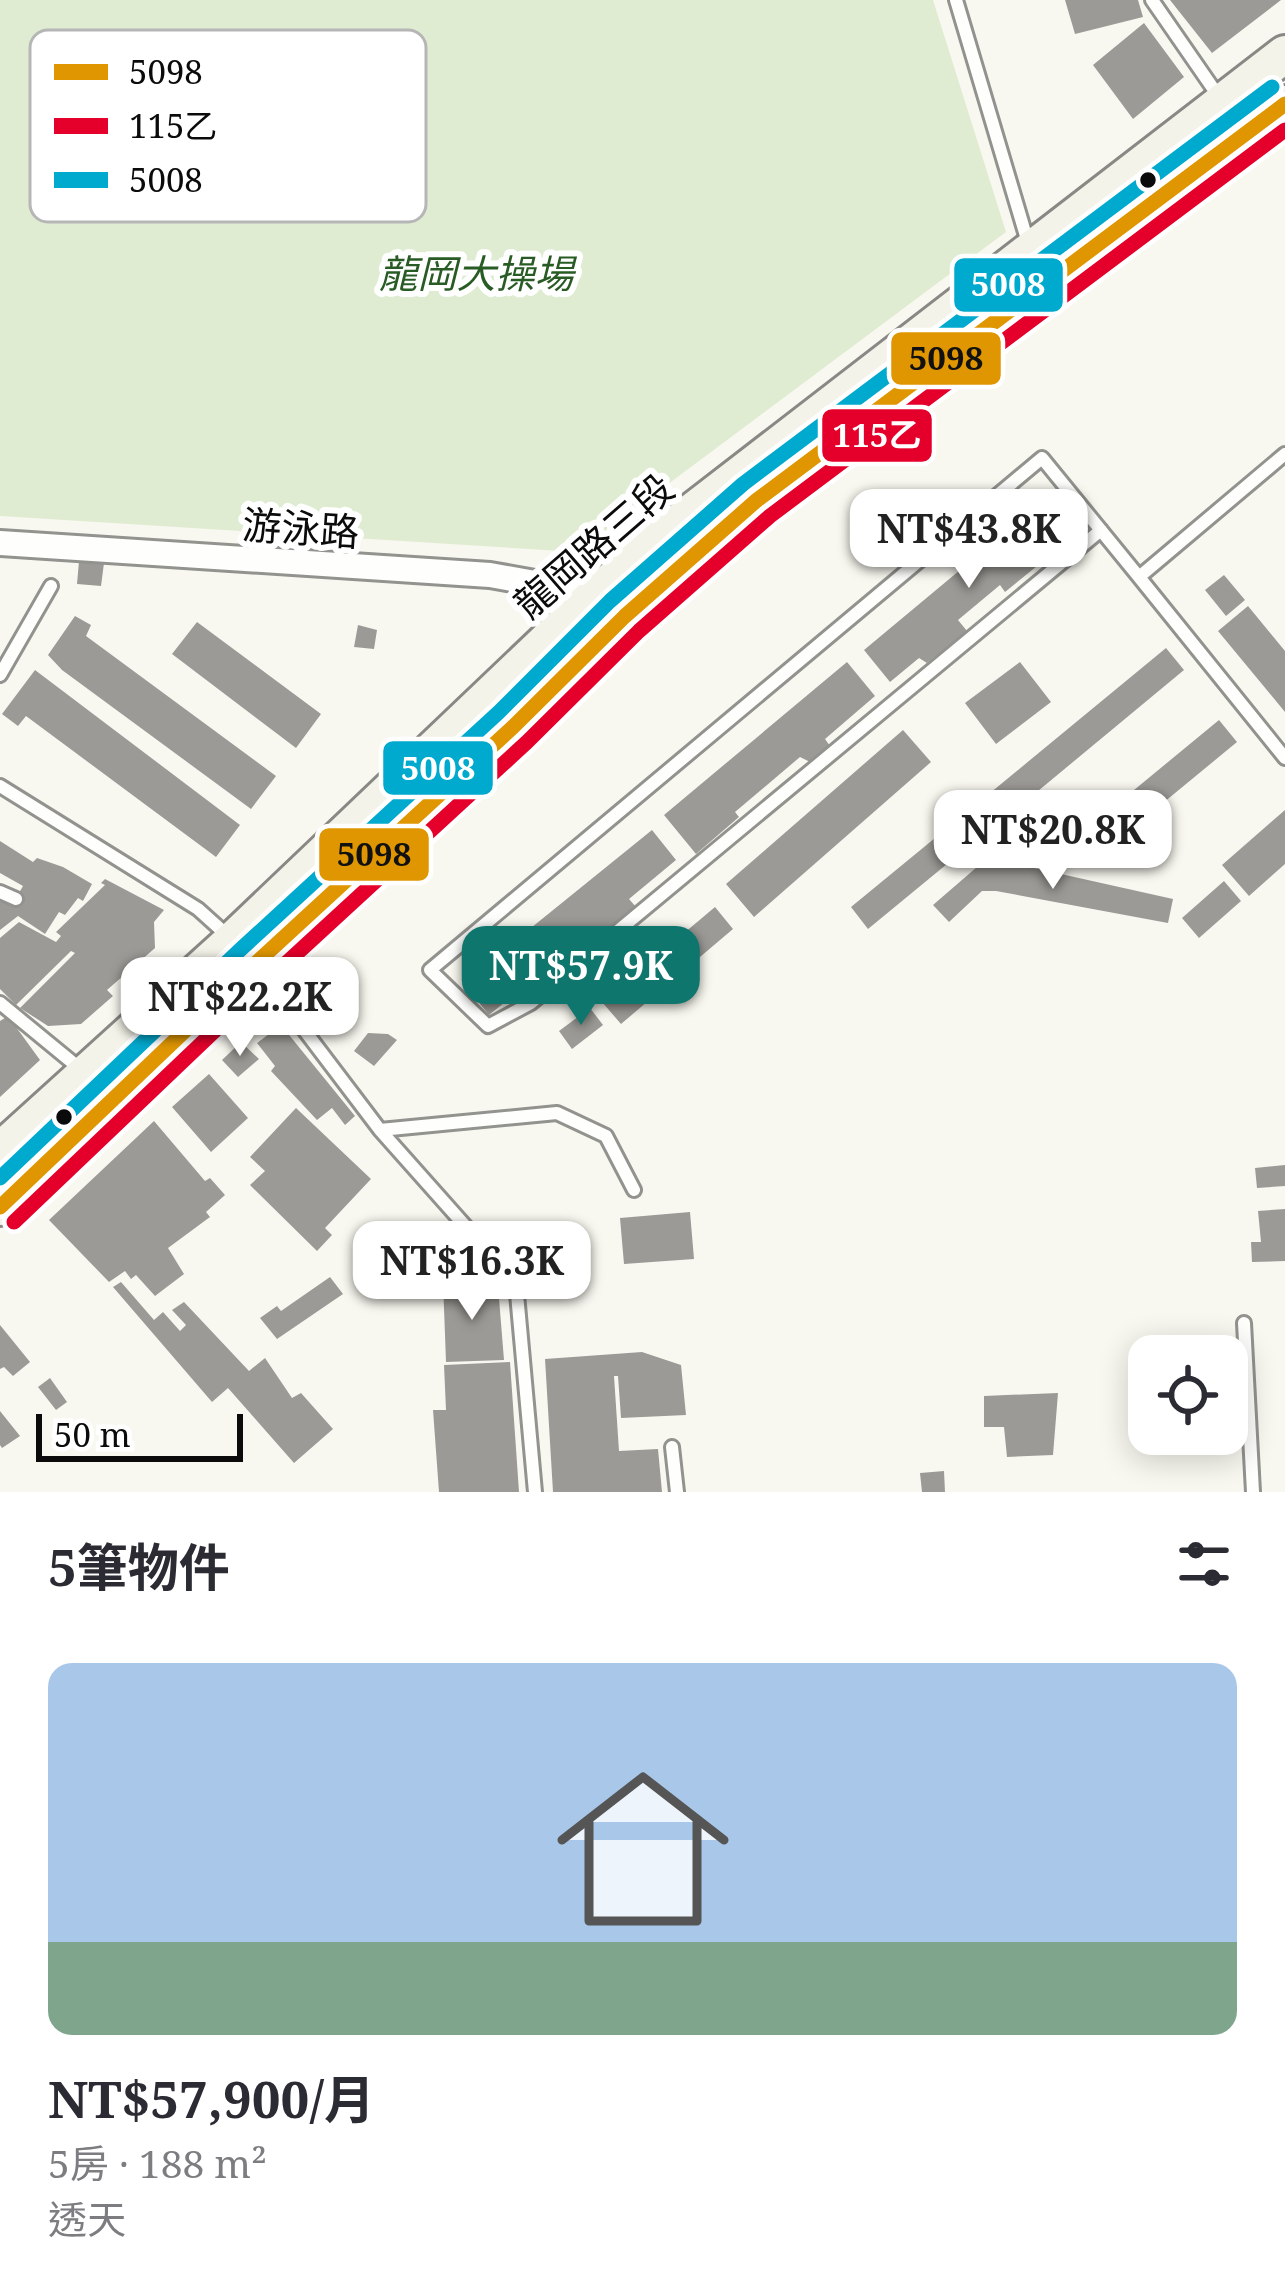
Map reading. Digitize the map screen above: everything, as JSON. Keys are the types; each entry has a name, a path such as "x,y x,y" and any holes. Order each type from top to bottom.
{"main road":[{"name":"龍岡路三段","path":"0,1151 85,1073 244,952 513,728 610,604 689,514 1285,54"},
{"name":"龍岡路三段","path":"610,604 1050,283 1285,104"},
{"name":"龍岡路三段","path":"0,1207 244,952"}],"street":[{"name":"游泳路","path":"0,543 490,575 610,604"}],"lane":[{"path":"956,0 1029,249 1050,283"},
{"path":"1152,0 1223,102"},
{"path":"1139,577 1285,454"},
{"path":"1101,530 531,1003 488,1026 430,970 1042,458 1101,530 1285,758"},
{"path":"0,675 51,586"},
{"path":"0,786 198,909 244,952 380,1130 516,1283 535,1492"},
{"path":"0,892 16,899"},
{"path":"0,1004 85,1073"},
{"path":"380,1130 557,1113 606,1136 634,1190"},
{"path":"1244,1323 1253,1492"},
{"path":"671,1447 677,1492"}],"green space":[{"name":"龍岡大操場","path":"0,0 933,0 1006,232 577,552 0,516"}],"building":[{"path":"1065,0 1138,0 1143,17 1075,34"},
{"path":"1170,0 1281,0 1212,53"},
{"path":"1144,23 1184,77 1133,119 1093,65"},
{"path":"1050,495 1075,525 1033,560 1037,566 1005,592 1000,585 958,620 967,631 927,663 919,658 890,682 864,650"},
{"path":"79,561 104,563 101,586 77,584"},
{"path":"1224,575 1245,600 1226,616 1205,590"},
{"path":"1248,606 1285,651 1285,712 1218,631"},
{"path":"75,616 91,625 86,636 276,776 251,809 48,655"},
{"path":"197,622 321,714 296,748 172,654"},
{"path":"358,625 377,630 374,649 354,647"},
{"path":"1166,648 1184,670 1003,820 984,798"},
{"path":"847,662 875,696 825,739 830,746 810,762 800,757 735,812 739,817 696,854 664,815"},
{"path":"1020,662 1051,702 996,744 965,703"},
{"path":"35,670 240,825 216,857 26,716 18,726 2,714"},
{"path":"1219,720 1237,742 1112,845 1094,823"},
{"path":"903,730 931,762 754,917 726,884"},
{"path":"1285,810 1285,864 1249,896 1222,865"},
{"path":"963,815 981,836 868,929 851,907"},
{"path":"652,830 676,860 629,899 636,907 598,938 593,931 573,948 579,955 541,986 535,978 489,1015 463,983"},
{"path":"0,841 33,862 37,858 63,867 92,884 83,901 78,898 65,915 59,912 45,934 18,916 0,930 0,897 12,905 23,886 0,873"},
{"path":"1003,861 1173,899 1168,923 996,891 982,891 949,922 933,905 977,867"},
{"path":"105,879 164,910 154,922 155,948 107,990 113,996 81,1024 48,1026 20,1008 75,953 71,951 16,1005 0,989 0,938 19,922 56,942 61,936 56,932 105,885 101,883"},
{"path":"1224,881 1241,901 1199,938 1182,918"},
{"path":"715,907 733,929 621,1024 602,1002"},
{"path":"590,1008 603,1025 572,1049 559,1031"},
{"path":"8,1016 40,1060 0,1097 0,1021"},
{"path":"281,1025 355,1116 345,1125 332,1108 317,1120 271,1071 275,1066 257,1043"},
{"path":"368,1033 388,1034 397,1040 374,1066 354,1051"},
{"path":"241,1042 259,1059 238,1077 222,1060"},
{"path":"209,1074 248,1118 211,1152 172,1107"},
{"path":"296,1108 371,1179 325,1228 332,1235 317,1251 250,1185 265,1171 250,1157"},
{"path":"154,1121 205,1181 210,1178 225,1195 206,1212 210,1217 168,1248 184,1274 155,1296 136,1275 131,1279 125,1271 109,1282 49,1220"},
{"path":"1285,1165 1285,1186 1257,1188 1255,1168"},
{"path":"1285,1209 1285,1261 1252,1262 1251,1242 1261,1242 1258,1211"},
{"path":"690,1212 694,1259 624,1264 620,1218"},
{"path":"330,1277 343,1294 277,1339 260,1318 277,1306 281,1311"},
{"path":"462,1280 462,1286 498,1286 504,1360 446,1362 443,1281"},
{"path":"121,1282 154,1320 163,1312 180,1331 186,1325 172,1310 184,1302 249,1371 265,1358 292,1398 301,1393 333,1429 294,1463 228,1388 212,1402 113,1287"},
{"path":"0,1325 30,1362 13,1376 4,1367 0,1369"},
{"path":"642,1352 681,1365 686,1415 621,1418 618,1376 614,1376 619,1451 658,1449 662,1492 553,1492 545,1359"},
{"path":"510,1362 519,1492 439,1492 433,1410 446,1410 444,1365"},
{"path":"50,1378 67,1402 56,1410 38,1387"},
{"path":"1058,1393 1053,1455 1007,1457 1004,1427 984,1427 984,1396"},
{"path":"0,1411 20,1436 2,1448 0,1445"},
{"path":"944,1471 945,1492 922,1492 920,1473"}],"transit line":[{"name":"5008","path":"0,1178 499,712 610,601 743,484 1272,87"},
{"name":"5098","path":"0,1207 513,727 625,616 757,500 1285,104"},
{"name":"115乙","path":"14,1222 527,742 639,631 770,516 1285,130"}]}
